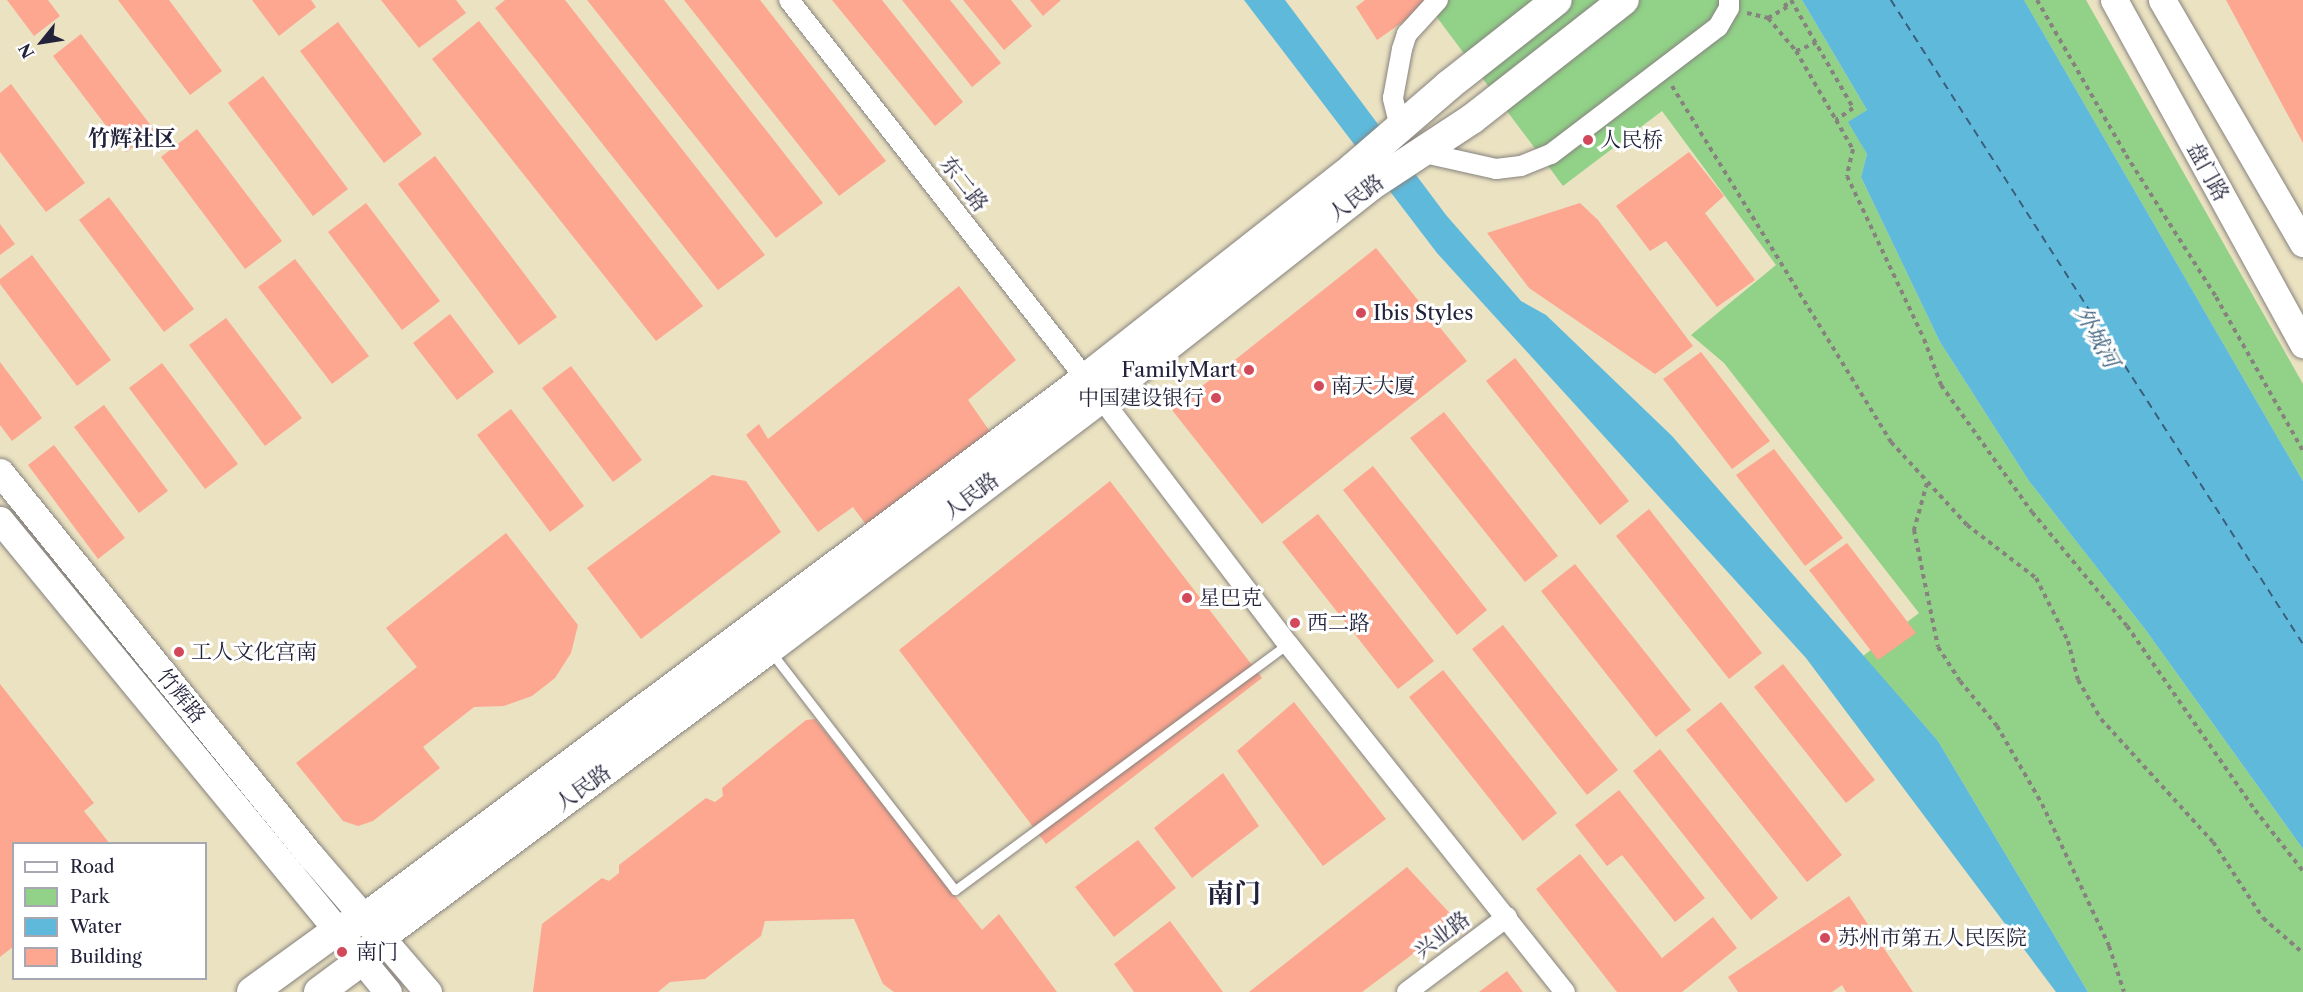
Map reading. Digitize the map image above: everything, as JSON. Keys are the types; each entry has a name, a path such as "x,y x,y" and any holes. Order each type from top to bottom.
{"main road":[{"name":"人民路","path":"252,992 336,931 373,927 770,650 1093,388 1362,177 1401,127 1449,85 1557,0"},
{"name":"人民路","path":"1362,177 1420,152 1472,119 1624,0"},
{"name":"盘门路","path":"2114,0 2303,344"},
{"path":"2162,0 2303,243"},
{"name":"人民路","path":"319,992 361,961 373,927 1093,388"},
{"name":"竹辉路","path":"0,472 428,992"},
{"name":"竹辉路","path":"0,520 388,992"}],"street":[{"name":"东二路","path":"789,0 1093,388"},
{"path":"1401,127 1393,98 1402,49 1407,34 1438,0"},
{"path":"1420,152 1486,167 1521,166 1551,154 1718,27 1729,4"},
{"path":"1093,388 1288,644 1565,992"},
{"name":"兴业路","path":"1407,992 1507,917"}],"lane":[{"path":"770,650 955,890 1288,644"}],"path":[{"path":"1768,18 1787,8 1783,0"},
{"path":"1791,0 1854,108 1836,120"},
{"path":"2037,0 2126,155 2233,326 2303,451"},
{"path":"1729,4 1768,18 1796,51 1853,149 1847,176 1924,339 1941,385 2032,512 2127,626 2255,810 2303,871"},
{"path":"1796,51 1816,43"},
{"path":"1662,70 1891,442 1967,525 2036,578 2068,641 2078,680 2101,719 2213,842 2263,918 2303,953"},
{"path":"1928,482 1914,530 1938,647 1960,681 1997,726 2042,804 2109,946 2124,992"}],"green space":[{"path":"1424,0 1802,0 1867,110 1849,122 1867,154 1861,177 1940,342 2029,481 2145,629 2303,849 2303,992 2088,992 1938,741 1863,656 1919,613 1724,363 1691,335 1776,265 1662,111 1563,186"},
{"path":"2024,0 2086,0 2303,384 2303,481"}],"water":[{"path":"1244,0 1285,0 1446,215 1521,301 1546,315 1672,436 1938,741 2088,992 2056,992 1806,658 1437,253"},
{"name":"外城河","path":"1802,0 2024,0 2303,481 2303,849 2145,629 2029,481 1940,342 1861,177 1867,154 1848,122 1867,110"}],"building":[{"path":"7,0 48,0 60,16 34,36"},
{"path":"118,0 169,0 222,71 190,95"},
{"path":"252,0 311,0 316,7 279,36"},
{"path":"381,0 456,0 466,13 419,48"},
{"path":"505,0 565,0 765,255 718,290 495,8"},
{"path":"587,0 664,0 823,203 776,238"},
{"path":"684,0 760,0 886,161 839,196"},
{"path":"832,0 882,0 963,102 935,126"},
{"path":"902,0 950,0 1001,63 972,87"},
{"path":"963,0 1011,0 1032,26 1004,50"},
{"path":"1030,0 1061,0 1043,16"},
{"path":"1365,0 1434,0 1377,40 1356,7"},
{"path":"2226,0 2303,0 2303,143"},
{"path":"479,21 703,306 656,341 432,59"},
{"path":"338,22 422,134 384,163 300,51"},
{"path":"81,34 155,131 126,152 53,56"},
{"path":"263,76 348,189 313,216 228,103"},
{"path":"11,84 85,183 46,212 0,152 0,93"},
{"path":"197,129 282,241 245,269 161,157"},
{"path":"1689,152 1724,196 1705,213 1755,280 1717,307 1666,241 1650,251 1616,206"},
{"path":"435,156 557,317 519,345 398,184"},
{"path":"109,197 194,309 164,332 79,220"},
{"path":"366,203 440,301 402,330 328,232"},
{"path":"1580,203 1598,220 1693,346 1655,374 1529,288 1487,233"},
{"path":"0,224 15,244 0,255"},
{"name":"南天大厦","path":"1376,248 1467,361 1262,524 1172,410"},
{"path":"32,255 111,360 77,386 0,284 0,279"},
{"path":"295,259 369,356 332,384 258,287"},
{"path":"959,286 1016,360 968,400 991,433 867,526 853,507 818,532 746,435 759,424 768,439"},
{"path":"450,314 494,372 457,400 413,343"},
{"path":"226,318 302,418 265,446 189,345"},
{"path":"1701,352 1770,441 1732,469 1663,379"},
{"path":"1515,358 1629,501 1600,525 1486,381"},
{"path":"0,362 42,418 12,441 0,425"},
{"path":"162,363 238,464 205,489 129,388"},
{"path":"571,366 642,460 613,482 542,388"},
{"path":"104,405 168,491 139,513 74,427"},
{"path":"511,409 584,506 550,532 477,435"},
{"path":"1444,412 1558,556 1525,582 1410,438"},
{"path":"54,445 125,538 98,559 28,465"},
{"path":"1774,449 1843,538 1805,566 1736,475"},
{"path":"1373,466 1487,610 1457,635 1343,490"},
{"path":"712,475 746,481 781,532 641,639 587,568"},
{"path":"1110,481 1262,678 1046,844 899,650"},
{"path":"1649,509 1762,653 1729,679 1616,536"},
{"path":"1318,514 1434,661 1398,689 1282,542"},
{"path":"506,533 578,625 571,653 555,678 532,696 504,706 474,707 423,747 440,768 373,821 358,826 343,821 296,763 417,667 386,628"},
{"path":"1847,543 1916,633 1878,660 1809,570"},
{"path":"1575,564 1691,710 1656,737 1541,591"},
{"path":"1503,625 1618,770 1587,795 1472,649"},
{"path":"1783,664 1875,780 1846,803 1754,687"},
{"path":"1443,670 1557,813 1523,841 1409,697"},
{"path":"0,684 94,803 84,811 108,842 12,842 12,948 0,957"},
{"path":"1294,702 1386,819 1323,866 1237,751"},
{"path":"1721,702 1842,855 1807,882 1686,730"},
{"path":"815,719 982,930 999,914 1057,992 894,992 883,984 854,919 765,921 761,936 705,979 670,982 658,992 533,992 542,924 602,878 609,881 619,873 619,865 706,798 715,802 723,796 722,788 806,720"},
{"path":"1660,749 1778,898 1751,920 1633,771"},
{"path":"1223,773 1259,826 1192,878 1154,828"},
{"path":"1619,790 1705,898 1675,922 1622,855 1607,866 1575,825"},
{"path":"1138,840 1176,888 1114,937 1075,887"},
{"path":"1580,854 1662,958 1713,917 1737,948 1682,992 1617,992 1536,889"},
{"path":"1407,867 1457,921 1362,992 1249,992"},
{"name":"苏州市第五人民医院","path":"1849,896 1913,992 1846,992 1842,985 1832,992 1738,992 1728,977"},
{"path":"1170,921 1223,992 1134,992 1114,964"},
{"path":"1507,971 1523,992 1479,992"}],"ferry route":[{"path":"1891,0 2303,644"}],"place":[{"name":"人民桥","path":"1588,140"},
{"name":"Ibis Styles","path":"1361,313"},
{"name":"FamilyMart","path":"1249,370"},
{"name":"南天大厦","path":"1319,386"},
{"name":"中国建设银行","path":"1216,398"},
{"name":"星巴克","path":"1187,598"},
{"name":"西二路","path":"1295,623"},
{"name":"工人文化宫南","path":"179,652"},
{"name":"苏州市第五人民医院","path":"1825,938"},
{"name":"南门","path":"342,952"}],"district":[{"name":"竹辉社区","path":"132,139"},
{"name":"南门","path":"1234,894"}]}
